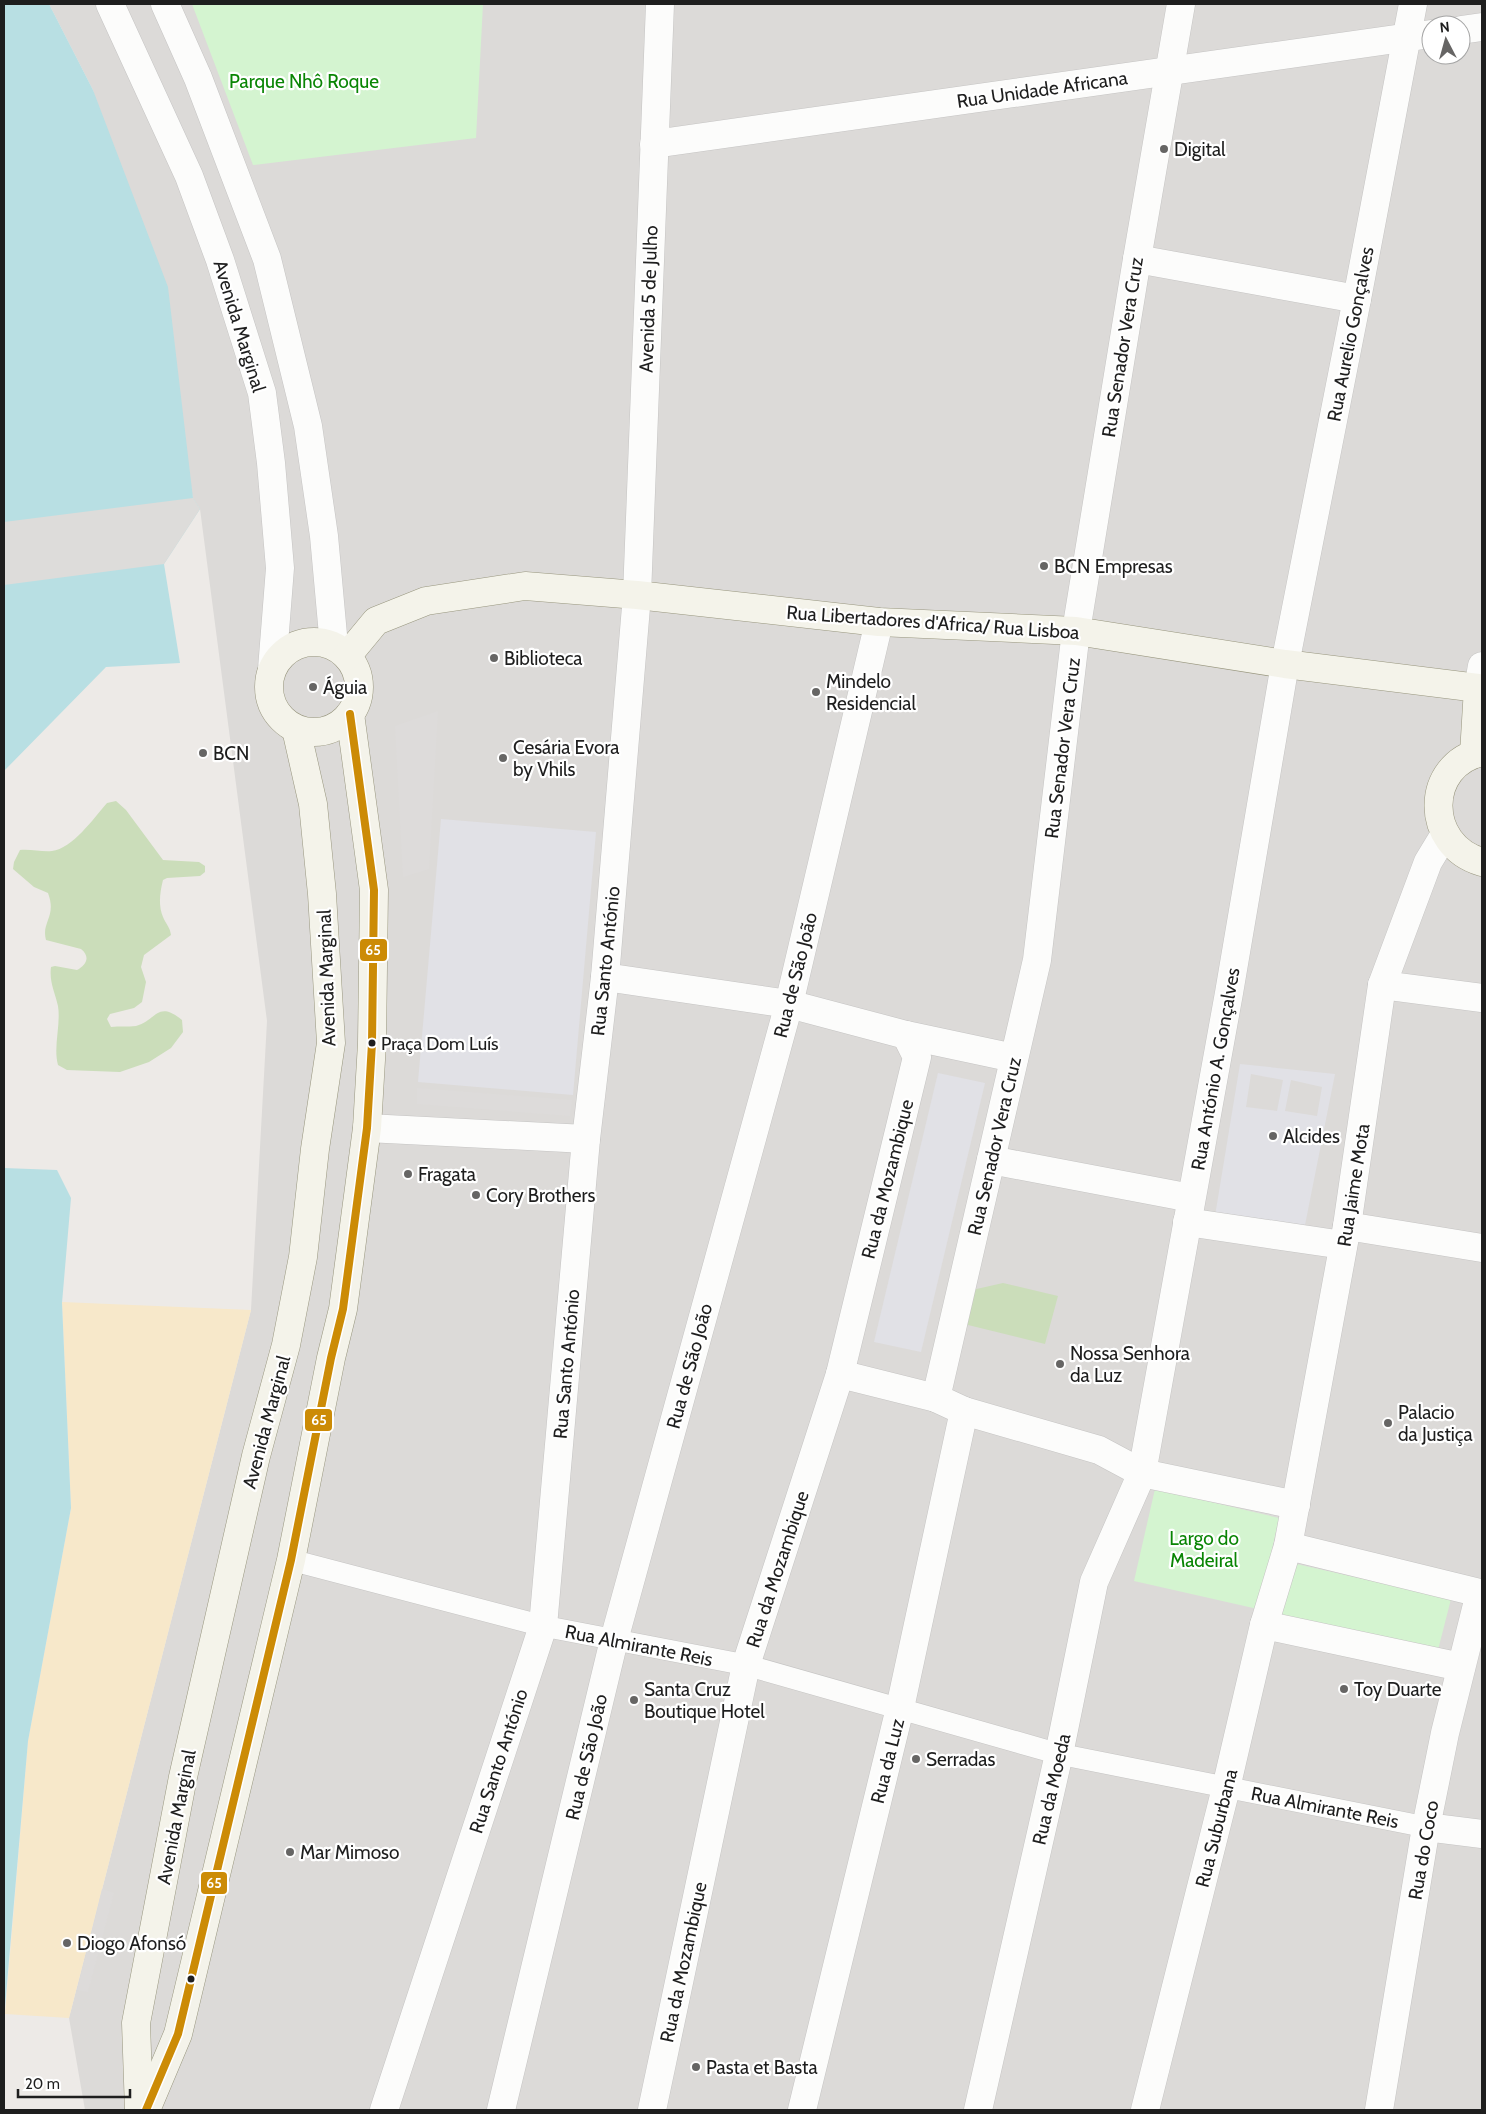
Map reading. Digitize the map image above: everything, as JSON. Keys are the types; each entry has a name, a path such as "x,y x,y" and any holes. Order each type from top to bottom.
{"main road":[{"name":"Rua Libertadores d'Africa/ Rua Lisboa","path":"340,651 376,621 426,601 525,586 637,595 879,622 1076,631 1285,664 1480,677"},
{"path":"316,642 340,651 354,666 358,678 359,691 356,703 350,714 333,729 313,732 296,729 283,720 271,701 269,690 272,669 282,654 298,645 316,642"},
{"path":"1480,677 1478,753 1458,764 1446,779 1438,796 1439,816 1445,834 1456,849 1470,858 1482,862"},
{"path":"146,2110 178,2034 291,1560 331,1358 343,1309 367,1128 372,1043 374,890 350,714"},
{"name":"Avenida Marginal","path":"139,2110 136,2023 183,1777 256,1456 286,1345 303,1257 315,1149 331,1043 322,894 313,804 296,729"}],"street":[{"name":"Avenida Marginal","path":"110,4 189,176 220,260 262,393 276,507 280,568 272,669"},
{"name":"Avenida Marginal","path":"165,4 198,78 267,259 308,426 340,651"},
{"name":"Avenida 5 de Julho","path":"637,595 660,4"},
{"name":"Rua Senador Vera Cruz","path":"936,1398 1037,960 1076,631 1181,4"},
{"name":"Rua Aurelio Gonçalves","path":"1285,664 1357,299 1418,36 1413,4"},
{"name":"Rua Unidade Africana","path":"654,144 1418,36"},
{"path":"1137,259 1357,299"},
{"name":"Rua Santo António","path":"384,2110 542,1626 586,1139 605,977 637,595"},
{"name":"Rua de São João","path":"501,2110 614,1640 789,1004 879,622"},
{"name":"Rua António A. Gonçalves","path":"1142,1473 1229,993 1285,664"},
{"name":"Rua Jaime Mota","path":"1288,1546 1345,1236 1382,985 1428,862 1445,834"},
{"path":"605,977 789,1004 906,1035 1014,1058"},
{"path":"1382,985 1482,998"},
{"name":"Rua da Mozambique","path":"652,2110 746,1665 840,1374 917,1057 906,1035"},
{"path":"367,1128 586,1139"},
{"path":"991,1160 1189,1210 1345,1236 1482,1248"},
{"path":"840,1374 936,1398 964,1411 1098,1450 1142,1473 1296,1505"},
{"name":"Rua da Luz","path":"802,2110 900,1708 964,1411"},
{"name":"Rua da Moeda","path":"978,2110 1059,1754 1094,1582 1142,1473"},
{"path":"1288,1546 1481,1593"},
{"name":"Rua Suburbana","path":"1146,2110 1226,1788 1264,1625 1288,1546"},
{"name":"Rua do Coco","path":"1380,2110 1426,1827 1461,1667 1481,1593"},
{"path":"1264,1625 1461,1667"},
{"path":"1426,1827 1482,1834"}],"lane":[{"name":"Rua Almirante Reis","path":"291,1560 542,1626 746,1665 1059,1754 1426,1827"}],"shaded area":[{"path":"49,4 1482,4 1482,2110 85,2110 69,2018 251,1310 267,1021 200,509 193,498 93,90"},
{"path":"438,711 429,869 403,877 395,726"},
{"name":"Praça Dom Luís","path":"441,819 596,832 573,1095 418,1082"},
{"path":"1240,1064 1335,1074 1304,1230 1215,1216","holes":["1251,1074 1283,1080 1277,1111 1246,1107","1291,1080 1322,1087 1317,1116 1285,1111"]},
{"path":"938,1073 985,1083 921,1352 874,1342"},
{"path":"417,1088 572,1100 570,1116 417,1104"},
{"path":"102,1889 114,1893 88,1992 77,1990"}],"green space":[{"name":"Parque Nhô Roque","path":"192,4 483,4 476,138 253,165"},
{"path":"116,801 126,810 163,860 199,862 205,866 205,872 200,876 167,878 163,880 160,908 171,935 144,955 141,967 146,982 142,1002 134,1008 110,1014 107,1019 111,1027 136,1026 157,1013 167,1012 174,1014 182,1020 183,1032 171,1048 149,1062 120,1072 67,1070 58,1065 59,1013 52,982 51,967 77,970 83,966 87,958 81,949 46,940 45,928 51,908 48,893 34,887 13,869 14,862 20,850 52,851 67,845 82,832 107,803"},
{"path":"1003,1283 1058,1296 1045,1344 964,1324 972,1290"},
{"name":"Largo do Madeiral","path":"1155,1489 1279,1518 1270,1558 1451,1599 1438,1650 1134,1581"}],"sand":[{"path":"62,1302 251,1310 69,2018 5,2014 28,1741 71,1508"}],"water":[{"path":"4,4 49,4 93,90 168,287 193,498 200,509 164,564 180,663 106,667 4,771"},
{"path":"4,1168 57,1170 71,1198 62,1303 71,1508 28,1741 4,2018"}],"pier":[{"path":"193,498 200,509 164,564 4,585 4,522"}],"transit line":[{"name":"65","path":"146,2110 178,2034 291,1560 331,1358 343,1309 367,1128 372,1043 374,890 350,714"}],"place":[{"name":"Digital","path":"1164,149"},
{"name":"BCN Empresas","path":"1044,566"},
{"name":"Biblioteca","path":"494,658"},
{"name":"Águia","path":"313,687"},
{"name":"Mindelo Residencial","path":"816,692"},
{"name":"BCN","path":"203,753"},
{"name":"Cesária Evora by Vhils","path":"503,758"},
{"name":"Praça Dom Luís","path":"372,1043"},
{"name":"Alcides","path":"1273,1136"},
{"name":"Fragata","path":"408,1174"},
{"name":"Cory Brothers","path":"476,1195"},
{"name":"Nossa Senhora da Luz","path":"1060,1364"},
{"name":"Palacio da Justiça","path":"1388,1423"},
{"name":"Toy Duarte","path":"1344,1689"},
{"name":"Santa Cruz Boutique Hotel","path":"634,1700"},
{"name":"Serradas","path":"916,1759"},
{"name":"Mar Mimoso","path":"290,1852"},
{"name":"Diogo Afonsó","path":"67,1943"},
{"name":"Pasta et Basta","path":"696,2067"}]}
